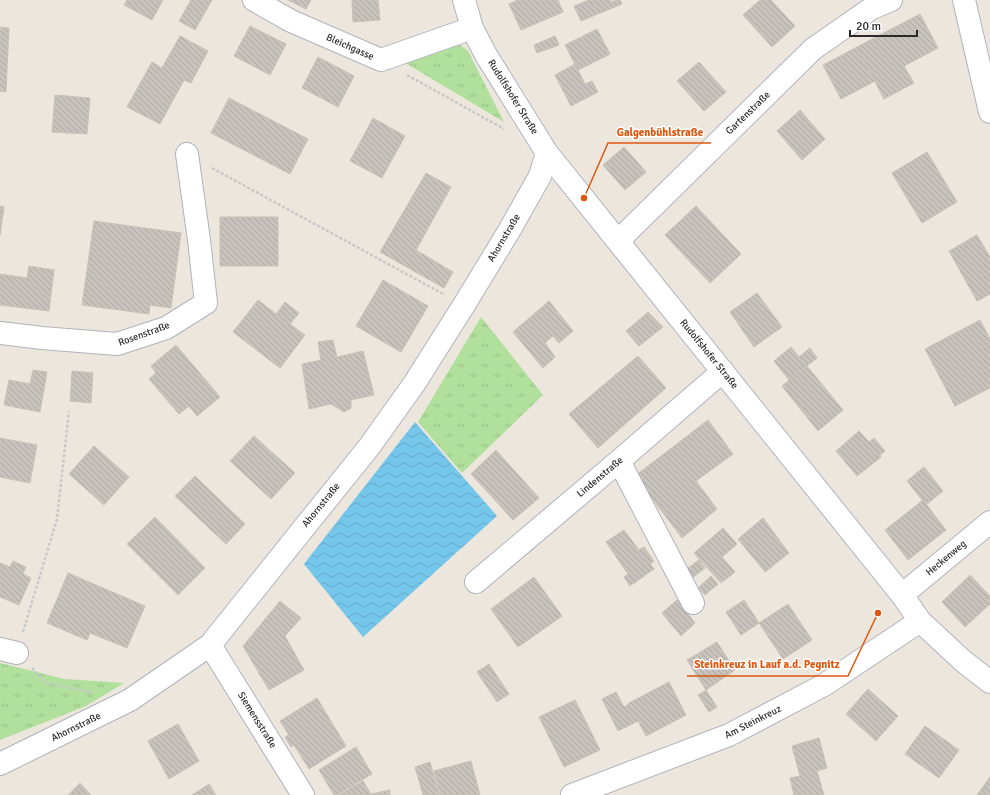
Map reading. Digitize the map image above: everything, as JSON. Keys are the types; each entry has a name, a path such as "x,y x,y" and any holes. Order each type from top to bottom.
{"street":[{"name":"Bleichgasse","path":"254,0 291,21 381,60 472,28"},
{"name":"Rudolfshofer Straße","path":"464,0 472,28 486,55 547,153 902,595 920,620 963,661 990,682"},
{"name":"Gartenstraße","path":"618,241 813,49 872,8 891,0"},
{"path":"964,0 990,112"},
{"name":"Ahornstraße","path":"0,764 130,700 210,645 369,447 414,384 464,305 540,176 547,153"},
{"name":"Rosenstraße","path":"0,333 117,344 166,328 206,303 187,154"},
{"name":"Lindenstraße","path":"476,582 723,371"},
{"path":"619,461 693,603"},
{"name":"Heckenweg","path":"902,595 990,522"},
{"name":"Am Steinkreuz","path":"572,795 729,735 824,685 920,620"},
{"name":"Siemensstraße","path":"210,645 303,795"}],"path":[{"path":"381,60 506,130"},
{"path":"187,154 464,305"},
{"path":"69,410 58,519 8,651 46,683 130,700"}],"green space":[{"path":"460,45 468,51 504,122 402,61"},
{"path":"481,317 543,395 462,473 418,422"},
{"path":"0,663 65,679 124,683 86,706 0,740"}],"water":[{"path":"415,422 497,516 363,637 304,564"}],"building":[{"path":"127,0 163,0 152,20 124,5"},
{"path":"191,0 212,0 195,30 179,21"},
{"path":"288,0 311,0 306,9"},
{"path":"352,0 378,0 380,20 353,22"},
{"path":"518,0 558,0 563,12 521,30 509,4"},
{"path":"589,0 610,0 611,2 620,0 622,4 581,21 574,6"},
{"path":"760,0 771,0 795,26 772,47 743,15"},
{"path":"920,14 938,48 904,66 914,83 884,99 857,47"},
{"path":"250,26 286,44 270,75 234,56"},
{"path":"0,27 9,28 6,92 0,91"},
{"path":"597,29 610,54 578,70 565,45"},
{"path":"180,36 208,51 191,83 184,80 160,124 127,107 152,62 162,68"},
{"path":"555,36 559,45 537,53 534,45"},
{"path":"857,47 875,81 841,99 823,65"},
{"path":"318,57 354,76 338,107 302,88"},
{"path":"699,62 726,92 704,111 677,81"},
{"path":"575,64 585,84 592,81 598,92 571,106 555,75"},
{"path":"55,95 90,98 87,134 52,132"},
{"path":"229,98 308,139 290,174 211,133"},
{"path":"800,110 825,139 802,160 777,131"},
{"path":"373,118 405,136 382,178 350,161"},
{"path":"624,147 646,172 625,190 603,165"},
{"path":"927,152 957,202 922,223 892,173"},
{"path":"426,173 451,187 416,250 453,272 444,288 380,252"},
{"path":"0,206 4,207 0,235"},
{"path":"696,206 741,254 710,283 665,235"},
{"path":"220,217 278,217 278,266 220,266"},
{"path":"94,221 181,233 171,308 150,305 149,314 82,305"},
{"path":"977,235 990,257 990,294 977,301 949,251"},
{"path":"29,266 54,270 49,311 0,305 0,274 27,278"},
{"path":"383,280 428,306 401,352 356,326"},
{"path":"757,293 782,327 754,347 730,312"},
{"path":"258,300 276,314 285,302 299,313 290,324 305,335 280,368 233,332"},
{"path":"549,301 573,331 559,343 553,336 545,343 555,357 543,368 513,332"},
{"path":"648,312 663,327 639,346 626,331"},
{"path":"980,320 990,339 990,388 955,406 925,349"},
{"path":"333,340 337,357 363,351 374,395 351,400 351,408 344,412 331,404 309,409 302,364 321,360 318,342"},
{"path":"176,345 220,397 197,416 189,406 179,414 149,379 156,373 151,366"},
{"path":"791,347 799,357 810,348 817,358 789,380 774,361"},
{"path":"638,356 666,388 598,448 569,414"},
{"path":"807,366 843,410 818,431 782,386"},
{"path":"33,370 47,372 40,412 4,405 9,380 30,384"},
{"path":"72,371 93,373 91,403 70,401"},
{"path":"708,420 733,454 696,481 717,509 682,538 635,476"},
{"path":"859,431 869,442 874,438 885,451 880,455 881,457 857,476 836,451"},
{"path":"254,436 295,473 271,499 230,461"},
{"path":"0,438 37,445 30,483 0,477"},
{"path":"94,446 129,477 104,505 69,474"},
{"path":"496,450 539,498 513,520 471,474"},
{"path":"924,467 943,491 926,505 907,481"},
{"path":"195,476 245,524 226,544 175,496"},
{"path":"923,500 946,530 908,560 885,530"},
{"path":"155,517 205,568 178,595 127,544"},
{"path":"763,518 789,553 765,572 738,539"},
{"path":"723,528 737,544 722,557 735,572 721,583 694,553"},
{"path":"624,530 639,550 644,547 654,561 650,564 654,569 630,586 624,577 628,574 606,542"},
{"path":"699,560 705,568 691,579 684,571"},
{"path":"13,561 26,567 23,574 31,578 19,605 0,597 0,563 10,567"},
{"path":"68,573 145,606 127,648 90,633 87,640 47,623"},
{"path":"970,575 990,596 990,604 965,627 942,602"},
{"path":"711,576 718,584 705,595 698,588"},
{"path":"534,577 562,616 518,647 491,609"},
{"path":"677,600 695,623 681,636 662,613"},
{"path":"744,600 759,623 741,635 726,612"},
{"path":"280,601 301,618 285,636 304,670 269,690 243,646"},
{"path":"788,604 812,640 783,659 759,623"},
{"path":"717,642 735,670 706,690 687,660"},
{"path":"489,664 509,694 497,702 477,672"},
{"path":"669,682 686,715 646,736 638,721 618,731 602,699 616,692 624,707"},
{"path":"868,689 898,716 876,741 846,714"},
{"path":"706,690 717,707 709,712 698,695"},
{"path":"317,698 346,746 309,769 294,745 291,747 285,737 289,735 280,721"},
{"path":"575,700 600,750 564,767 539,717"},
{"path":"178,724 199,761 169,779 148,741"},
{"path":"925,726 959,750 939,778 905,754"},
{"path":"819,738 827,768 817,771 824,795 794,795 790,778 800,776 792,746"},
{"path":"356,747 372,774 337,795 334,795 319,770"},
{"path":"471,761 480,795 440,795 434,771"},
{"path":"430,762 439,795 423,795 415,767"},
{"path":"990,777 990,795 977,795"},
{"path":"363,781 371,794 390,790 390,795 339,795"},
{"path":"80,783 91,795 68,795"},
{"path":"209,784 216,795 192,795"}],"place":[{"name":"Galgenbühlstraße","path":"584,198"},
{"name":"Steinkreuz in Lauf a.d. Pegnitz","path":"878,613"}]}
